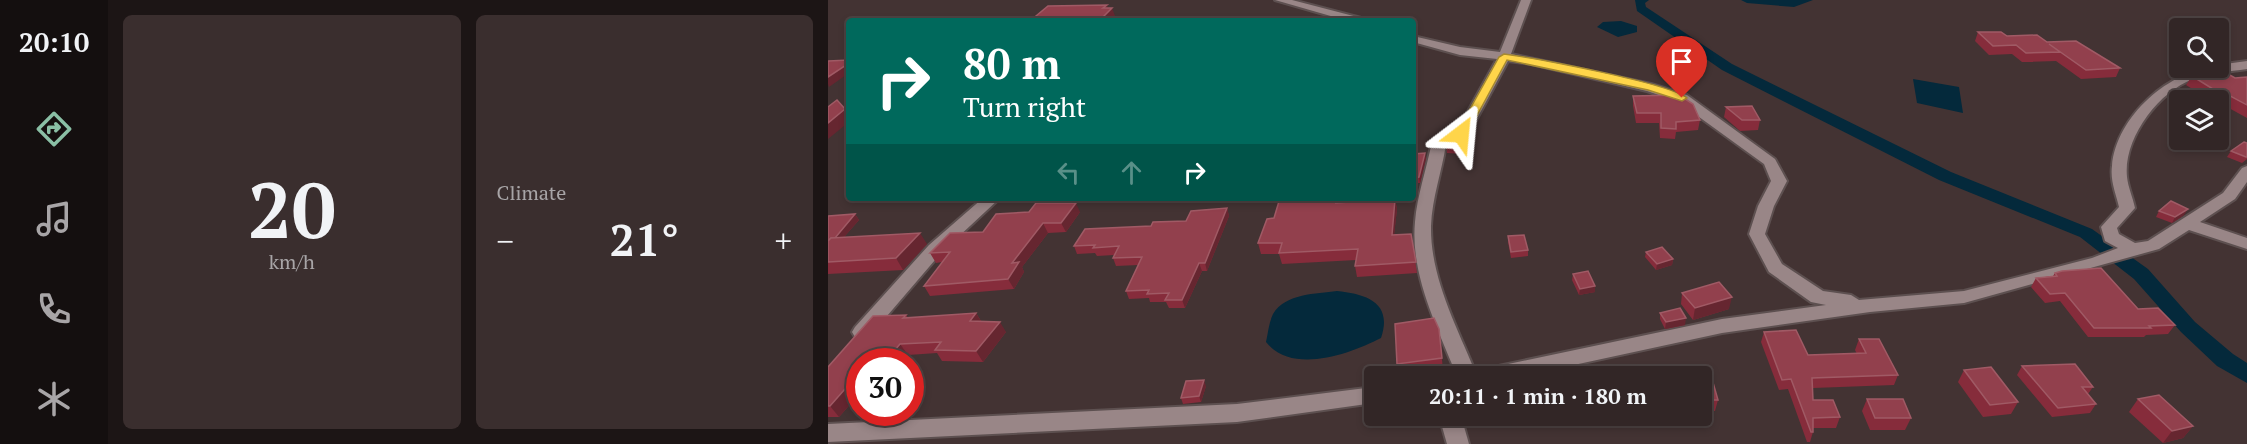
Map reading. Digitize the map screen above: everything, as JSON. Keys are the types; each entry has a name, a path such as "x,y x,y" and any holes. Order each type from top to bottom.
{"street":[{"path":"1280,0 1349,18"},
{"path":"1463,366 1432,287 1422,235 1439,141 1461,134 1504,57 1526,0"},
{"path":"1416,40 1460,51 1531,60 1652,88 1682,98 1770,162 1779,181 1766,206 1757,234 1775,268 1818,297 1870,305"},
{"path":"2133,249 2111,237 2109,227 2127,208 2119,177 2120,159 2124,145 2138,119 2178,81 2205,70 2247,66"},
{"path":"1536,366 1722,326 1870,305 1964,297 2097,262 2133,249 2153,245 2229,196 2247,171"},
{"path":"849,346 935,249 989,201"},
{"path":"2186,223 2247,244"},
{"path":"828,433 1237,413 1364,396"},
{"path":"1453,426 1458,444"}],"water":[{"path":"1621,21 1637,26 1637,32 1618,37 1597,27 1603,22"},
{"path":"1913,79 1959,87 1963,113 1917,103"},
{"path":"1337,291 1348,292 1375,302 1383,316 1384,326 1381,338 1338,355 1306,359 1291,358 1277,352 1266,342 1273,314 1279,307 1293,298"}],"building":[{"path":"1107,5 1103,8 1112,8 1102,18 1034,18 1048,6"},
{"path":"1978,32 2001,32 2007,36 2037,35 2047,42 2076,41 2120,68 2086,70 2049,44 2060,52 2026,53 2016,45 1993,46"},
{"path":"846,60 846,65 828,77 828,61"},
{"path":"2229,75 2235,78 2247,77 2247,105 2229,95 2229,90 2214,90 2195,78 2229,78"},
{"path":"1679,95 1693,104 1700,120 1676,122 1676,129 1661,128 1661,113 1637,113 1633,96"},
{"path":"837,100 845,109 828,123 828,107"},
{"path":"1752,106 1760,120 1742,120 1726,107"},
{"path":"1462,130 1468,131 1463,144 1446,142 1447,135"},
{"path":"2244,142 2247,143 2247,157 2231,151"},
{"path":"1425,153 1419,177 1416,178 1416,154"},
{"path":"1279,201 1337,201 1336,203 1395,201 1392,235 1411,234 1416,262 1355,266 1358,249 1279,253 1282,243 1258,243 1267,219 1274,218"},
{"path":"2171,201 2188,209 2175,217 2159,211"},
{"path":"1036,203 1076,203 1061,223 1043,223 1012,263 1019,262 1008,279 924,286 950,252 930,253 950,233 983,232 996,214 1029,212"},
{"path":"1227,208 1205,263 1199,263 1182,300 1165,300 1169,293 1147,294 1149,290 1126,291 1142,257 1113,258 1119,246 1093,248 1095,245 1074,246 1085,229 1151,226 1153,222 1186,221 1191,211"},
{"path":"855,214 835,238 828,241 828,216"},
{"path":"920,233 896,258 828,262 828,241 831,238"},
{"path":"1524,235 1528,250 1511,252 1508,236"},
{"path":"1662,247 1673,259 1657,264 1646,252"},
{"path":"2101,268 2138,309 2158,308 2175,325 2149,326 2151,328 2094,328 2065,293 2050,294 2036,278 2057,276 2055,273 2062,271"},
{"path":"1588,271 1595,286 1580,289 1573,274"},
{"path":"1719,282 1732,297 1695,308 1682,293"},
{"path":"1680,308 1686,318 1666,322 1660,313"},
{"path":"976,313 970,321 1000,322 976,351 935,350 941,342 900,344 897,348 846,348 846,388 828,406 828,367 873,316 906,315 903,318"},
{"path":"1434,318 1439,329 1442,358 1397,364 1395,324"},
{"path":"1796,330 1808,355 1866,353 1859,339 1879,339 1898,375 1812,378 1813,400 1833,400 1840,417 1813,418 1813,432 1811,432 1791,379 1782,380 1764,332"},
{"path":"2075,364 2093,387 2082,387 2096,404 2058,408 2022,366"},
{"path":"1991,367 2018,402 1990,405 1964,370"},
{"path":"1712,379 1718,400 1712,400"},
{"path":"1204,380 1199,396 1181,398 1186,381"},
{"path":"2159,395 2193,426 2172,431 2138,399"},
{"path":"1867,399 1903,399 1911,418 1875,418"}],"waterway":[{"path":"1643,0 1639,2 1641,9 1727,67 1945,176 2086,233 2141,274 2188,327 2225,360 2247,374"},
{"path":"1747,0 1794,4 1807,0"}],"route":[{"path":"1461,134 1504,57 1531,60 1652,88 1682,98"}]}
